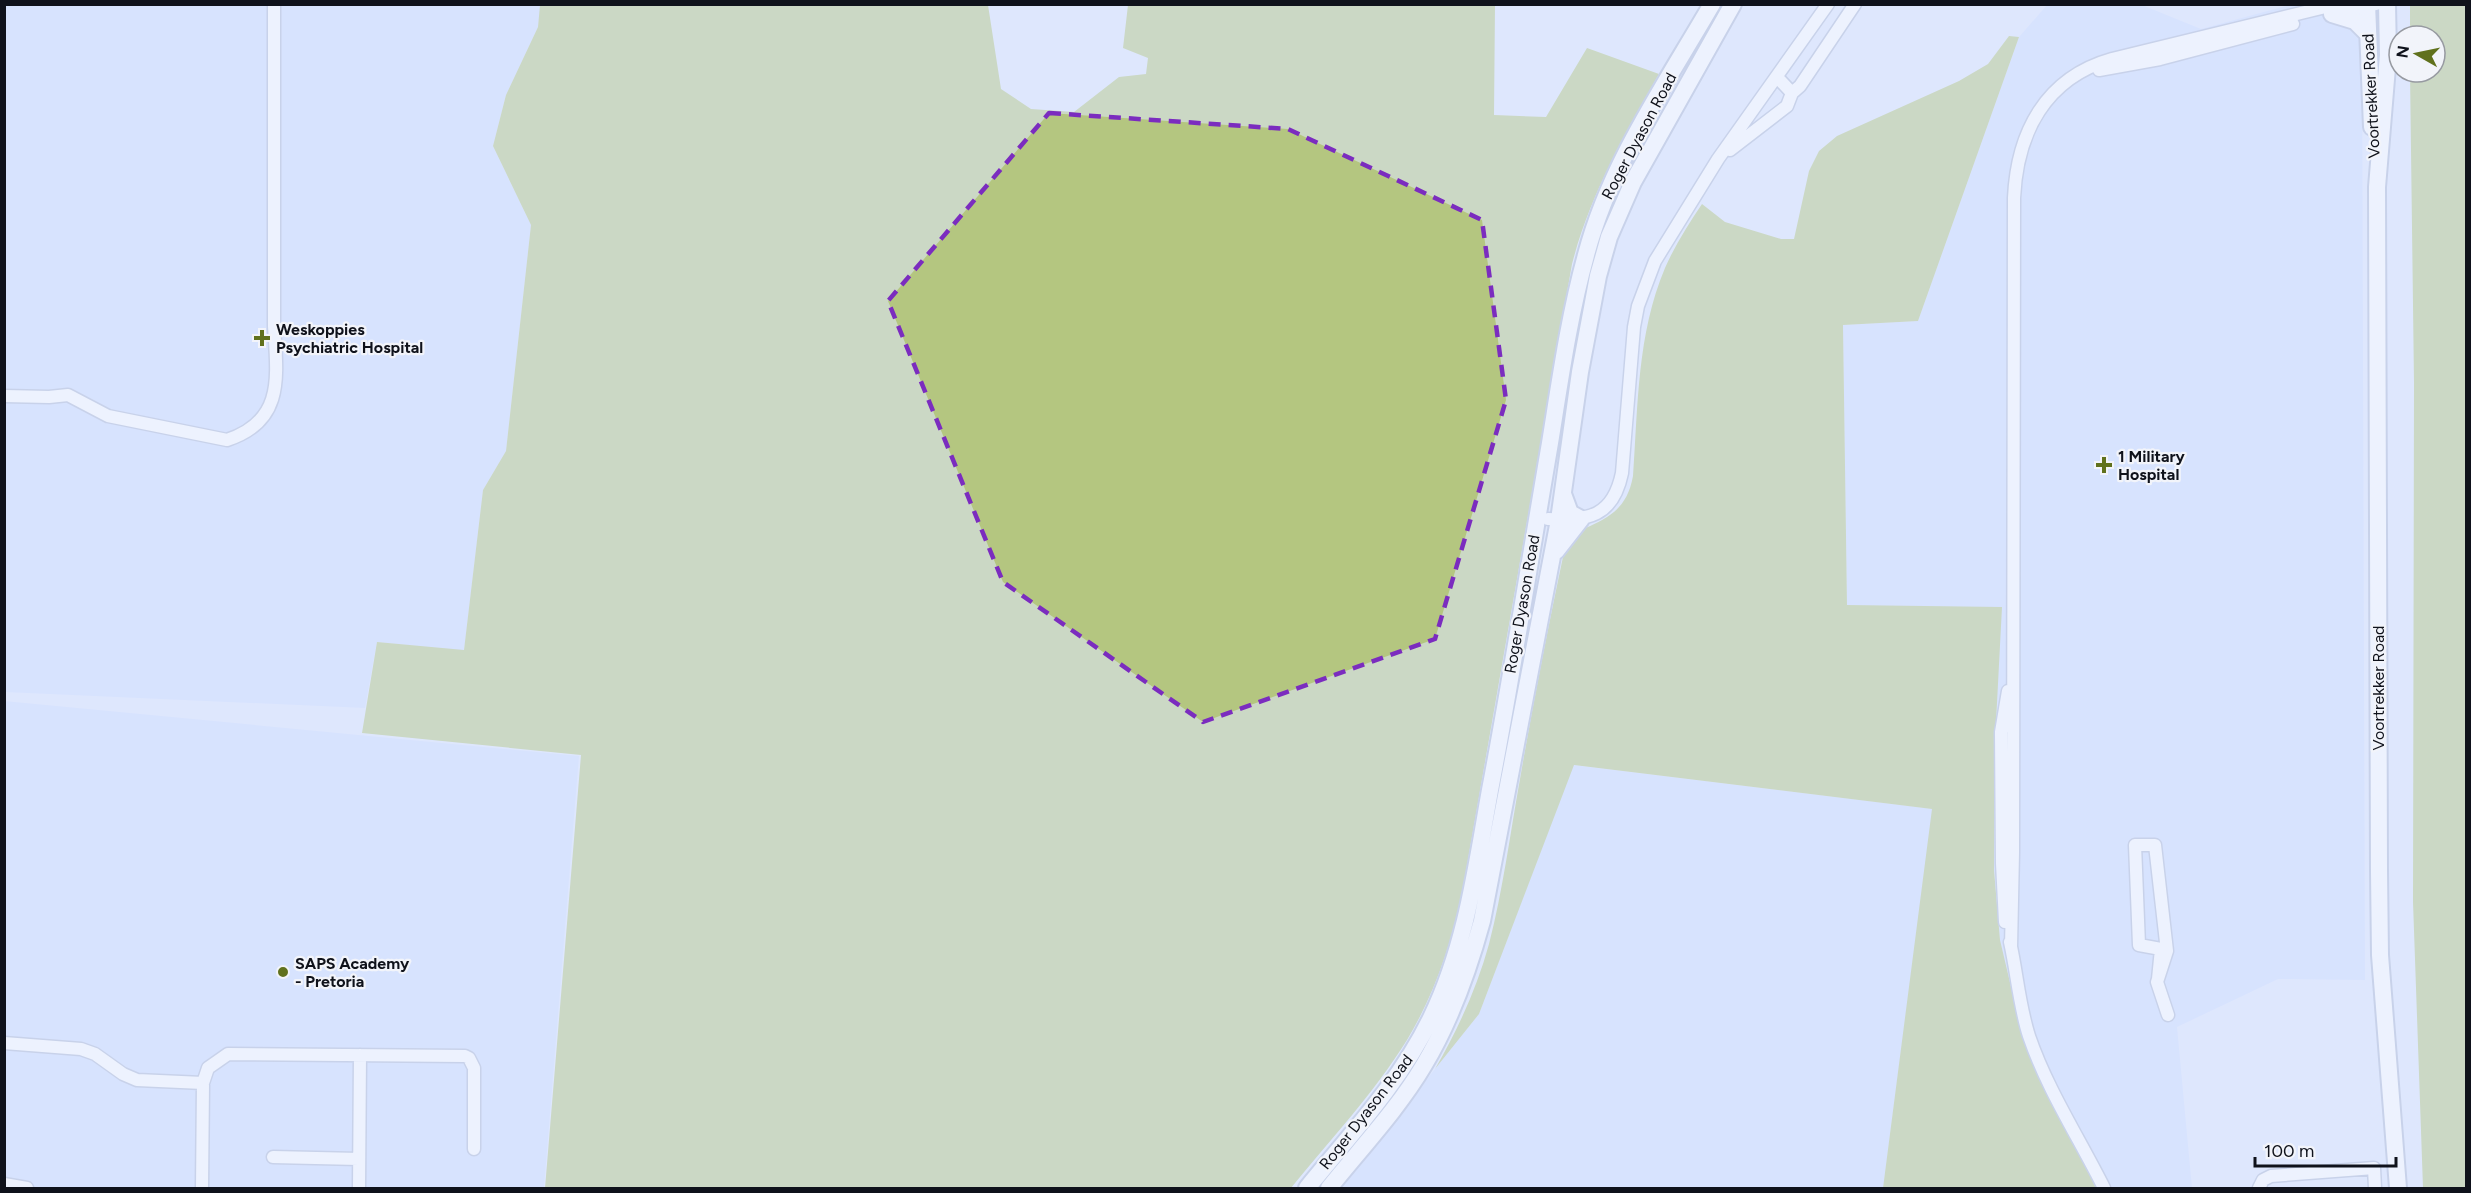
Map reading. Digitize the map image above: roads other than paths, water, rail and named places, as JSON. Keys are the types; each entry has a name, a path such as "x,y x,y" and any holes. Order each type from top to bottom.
{"main road":[{"name":"Roger Dyason Road","path":"1307,1188 1394,1080 1416,1047 1443,992 1467,917 1497,756 1563,366 1585,256 1606,193 1636,134 1712,4"},
{"name":"Roger Dyason Road","path":"1329,1188 1423,1067 1451,1013 1469,967 1482,921 1551,559 1553,519 1563,484 1580,372 1598,276 1622,206 1650,148 1733,4"},
{"name":"Voortrekker Road","path":"2377,187 2388,55 2387,4"},
{"name":"Voortrekker Road","path":"2370,5 2367,34 2377,187 2380,934 2398,1188"},
{"path":"2335,9 2355,21 2367,34"},
{"path":"1497,756 1516,692 1553,519 1562,426 1563,366"},
{"path":"1551,559 1581,519 1568,508 1563,495 1563,484"}],"street":[{"path":"4,396 68,395 108,416 227,441 245,433 264,418 273,400 276,364 274,4"},
{"path":"1553,519 1581,519 1605,509 1619,488 1632,344 1638,306 1655,261 1718,159 1828,4"},
{"path":"1718,159 1787,105 1792,93 1808,76 1855,4"},
{"path":"2104,1188 2046,1076 2030,1038 2021,1008 2004,904 2001,732 2005,704 2013,679 2012,367 2015,181 2021,147 2029,129 2053,93 2099,70 2160,58 2335,9 2370,5"},
{"path":"1777,77 1792,93"},
{"path":"2158,979 2167,951 2155,845 2135,844 2139,945 2161,949 2157,982 2168,1015"},
{"path":"4,1043 81,1048 137,1080 203,1083"},
{"path":"202,1188 203,1083 208,1068 228,1054 465,1056 469,1058 474,1068 474,1149"},
{"path":"359,1188 360,1055"},
{"path":"273,1157 359,1159"},
{"path":"2259,1188 2263,1180 2276,1175 2396,1166"},
{"path":"2374,1168 2375,1188"},
{"path":"4,1184 27,1188"}],"place":[{"name":"Weskoppies Psychiatric Hospital","path":"262,338"},
{"name":"1 Military Hospital","path":"2104,465"},
{"name":"SAPS Academy - Pretoria","path":"283,972"}]}
